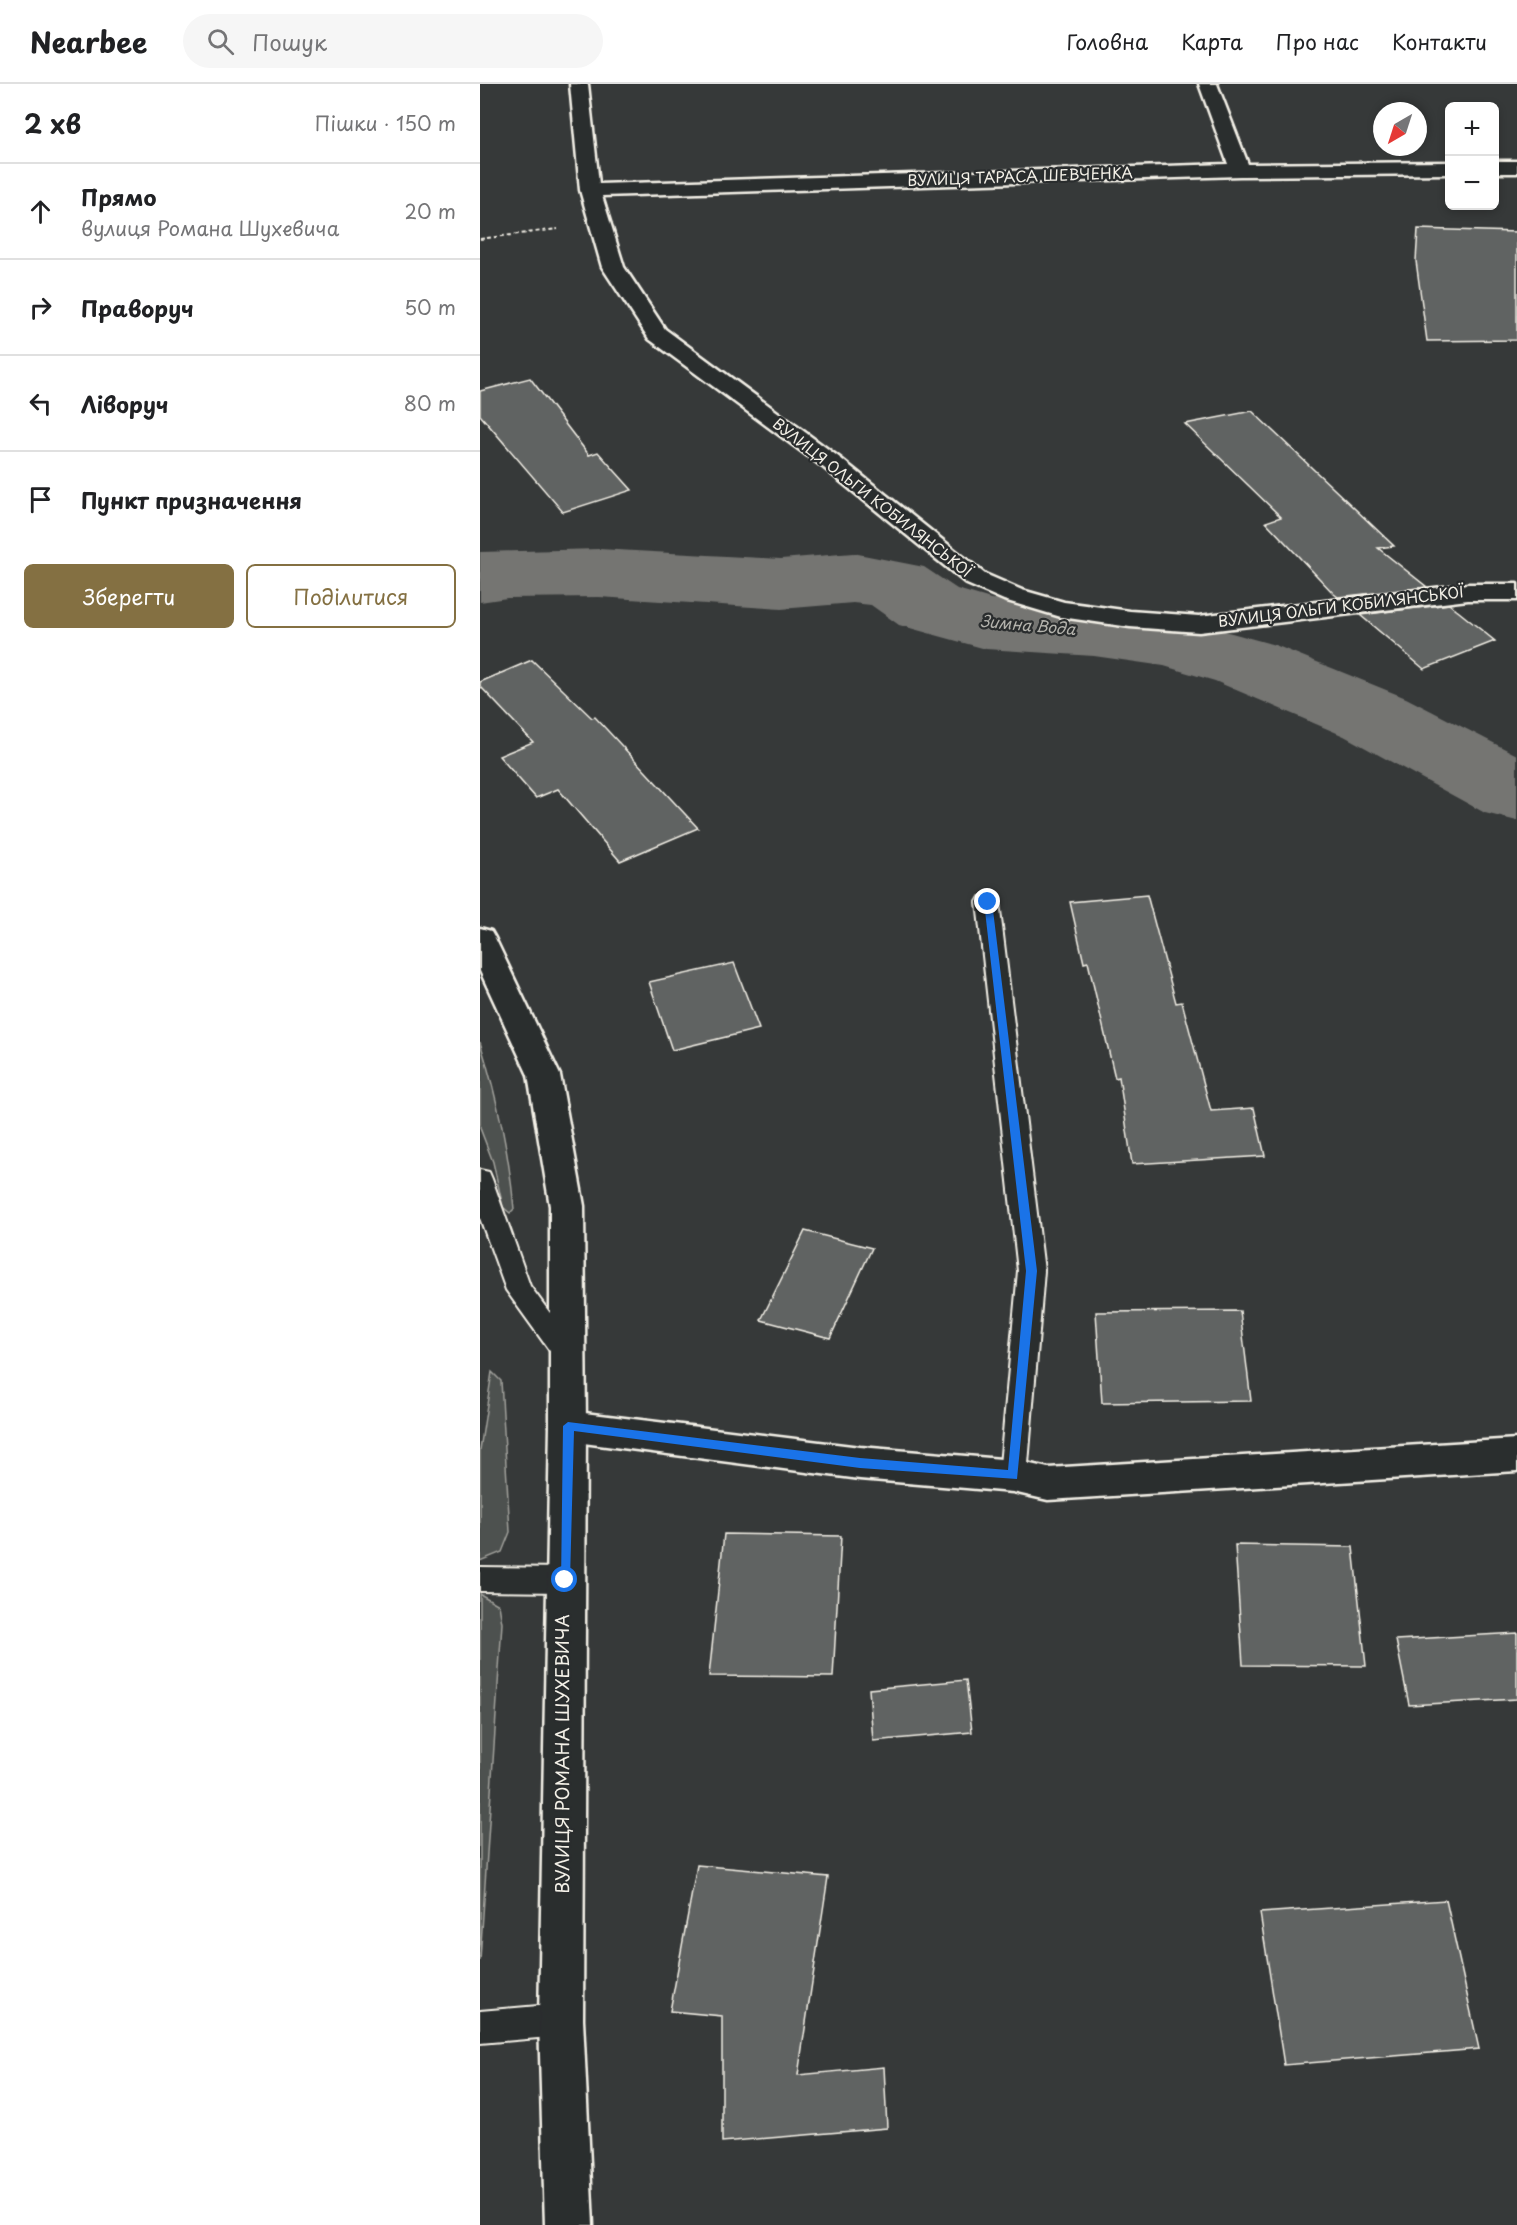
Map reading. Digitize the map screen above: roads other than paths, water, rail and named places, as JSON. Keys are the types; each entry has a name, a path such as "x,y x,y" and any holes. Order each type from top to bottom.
{"street":[{"name":"ВУЛИЦЯ ОЛЬГИ КОБИЛЯНСЬКОЇ","path":"579,84 590,190 613,267 657,334 832,463 976,579 1013,595 1061,609 1130,619 1199,624 1468,592 1517,592"},
{"path":"1208,84 1240,170"},
{"path":"1499,167 1517,167"},
{"name":"ВУЛИЦЯ ТАРАСА ШЕВЧЕНКА","path":"590,190 1240,170 1445,168"},
{"name":"ВУЛИЦЯ РОМАНА ШУХЕВИЧА","path":"480,938 544,1075 567,1206 568,1426 561,2020 569,2225"},
{"path":"568,1426 860,1463 1013,1476 1048,1484 1517,1455"}],"lane":[{"path":"988,902 1031,1271 1013,1476"},
{"path":"480,1179 519,1290 566,1354"},
{"path":"480,1580 565,1580"},
{"path":"480,2027 561,2020"}],"waterway":[{"name":"Зимна Вода","path":"480,577 507,574 599,573 781,584 853,578 895,584 928,607 986,624 1094,631 1174,642 1245,663 1375,717 1517,792"}]}
